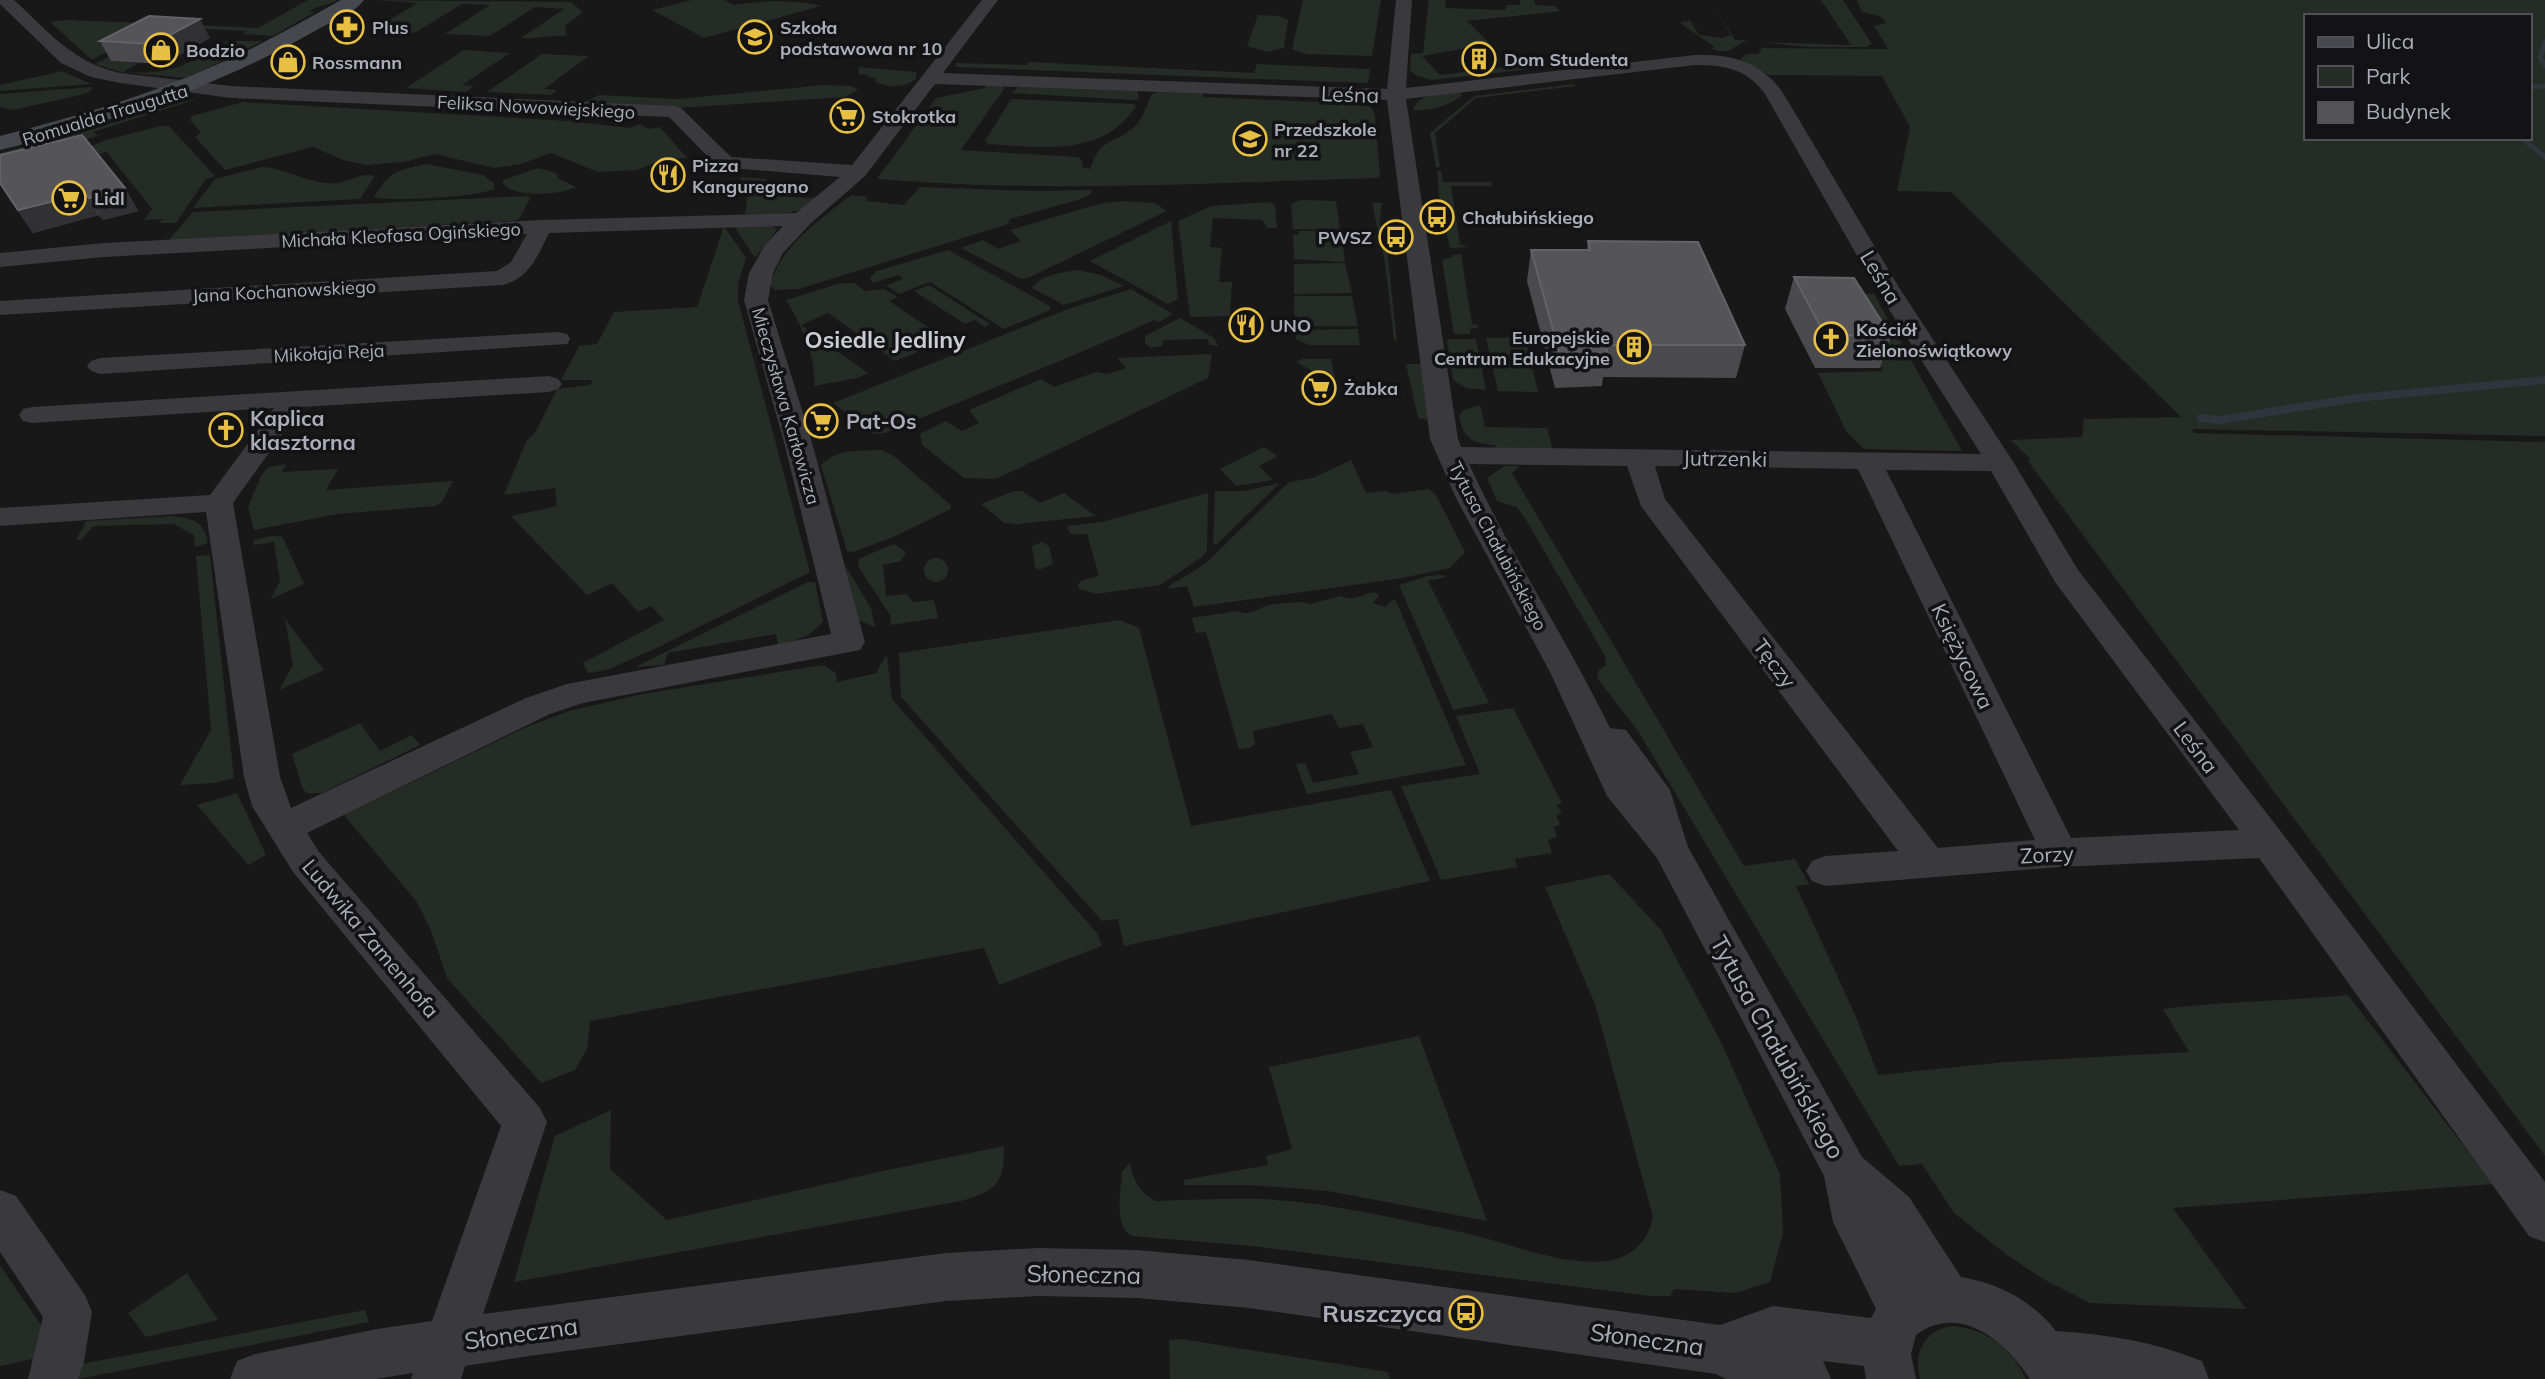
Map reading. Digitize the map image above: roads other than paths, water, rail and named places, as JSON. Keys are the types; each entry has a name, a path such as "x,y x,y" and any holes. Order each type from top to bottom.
{"main road":[{"name":"Romualda Traugutta","path":"0,145 221,75 245,59 355,0"}],"street":[{"name":"Feliksa Nowowiejskiego","path":"5,0 38,34 76,66 120,78 186,88 674,112 725,163 859,172"},
{"name":"Mieczysława Karłowicza","path":"283,828 519,715 579,692 849,642 799,446 756,299 765,261 802,219 859,172 990,0"},
{"name":"Tytusa Chałubińskiego","path":"1404,0 1396,95 1441,424 1450,455 1470,498 1566,672 1625,796 1670,848 1846,1172 1856,1222 1907,1333"},
{"name":"Leśna","path":"932,78 1396,95 1695,60 1727,62 1757,72 1774,93 1888,289 2000,463 2066,575 2269,843 2545,1220"},
{"name":"Michała Kleofasa Ogińskiego","path":"0,260 104,250 542,228 802,219"},
{"name":"Jana Kochanowskiego","path":"0,307 503,278 520,266 542,228"},
{"name":"Mikołaja Reja","path":"79,414 109,366 558,339"},
{"path":"446,390 472,345"},
{"path":"32,415 292,402 549,384"},
{"path":"0,517 219,503 292,402"},
{"name":"Jutrzenki","path":"1450,455 2000,463"},
{"name":"Tęczy","path":"1637,457 1651,500 1927,861"},
{"name":"Księżycowa","path":"1867,459 2060,853"},
{"name":"Ludwika Zamenhofa","path":"219,503 262,777 270,806 306,862 525,1122 442,1361"},
{"name":"Zorzy","path":"1825,871 1927,861 2269,843"},
{"path":"0,1212 68,1312 59,1362 53,1379"},
{"name":"Słoneczna","path":"255,1379 377,1354 442,1361 920,1280 1038,1272 1137,1274 1248,1284 1720,1350 1762,1370 1806,1379"},
{"name":"Słoneczna","path":"1720,1350 1773,1330 1907,1333 1972,1301 1999,1312 2024,1331 2051,1367"},
{"path":"2051,1367 2133,1364 2164,1370 2184,1379"}],"waterway":[{"path":"2545,42 2540,58 2545,65"},
{"path":"2531,87 2545,86"},
{"path":"2524,140 2545,157"},
{"path":"2201,418 2220,420 2357,398 2545,380"}],"place":[{"name":"Plus","path":"347,27"},
{"name":"Szkoła podstawowa nr 10","path":"755,37"},
{"name":"Bodzio","path":"161,50"},
{"name":"Dom Studenta","path":"1479,59"},
{"name":"Rossmann","path":"288,62"},
{"name":"Stokrotka","path":"847,116"},
{"name":"Przedszkole nr 22","path":"1250,139"},
{"name":"Pizza Kanguregano","path":"668,175"},
{"name":"Lidl","path":"69,198"},
{"name":"Chałubińskiego","path":"1437,217"},
{"name":"PWSZ","path":"1396,237"},
{"name":"UNO","path":"1246,325"},
{"name":"Kościół Zielonoświątkowy","path":"1831,339"},
{"name":"Europejskie Centrum Edukacyjne","path":"1634,347"},
{"name":"Żabka","path":"1319,388"},
{"name":"Pat-Os","path":"821,421"},
{"name":"Kaplica klasztorna","path":"226,430"},
{"name":"Ruszczyca","path":"1466,1313"}],"district":[{"name":"Osiedle Jedliny","path":"885,339"}]}
